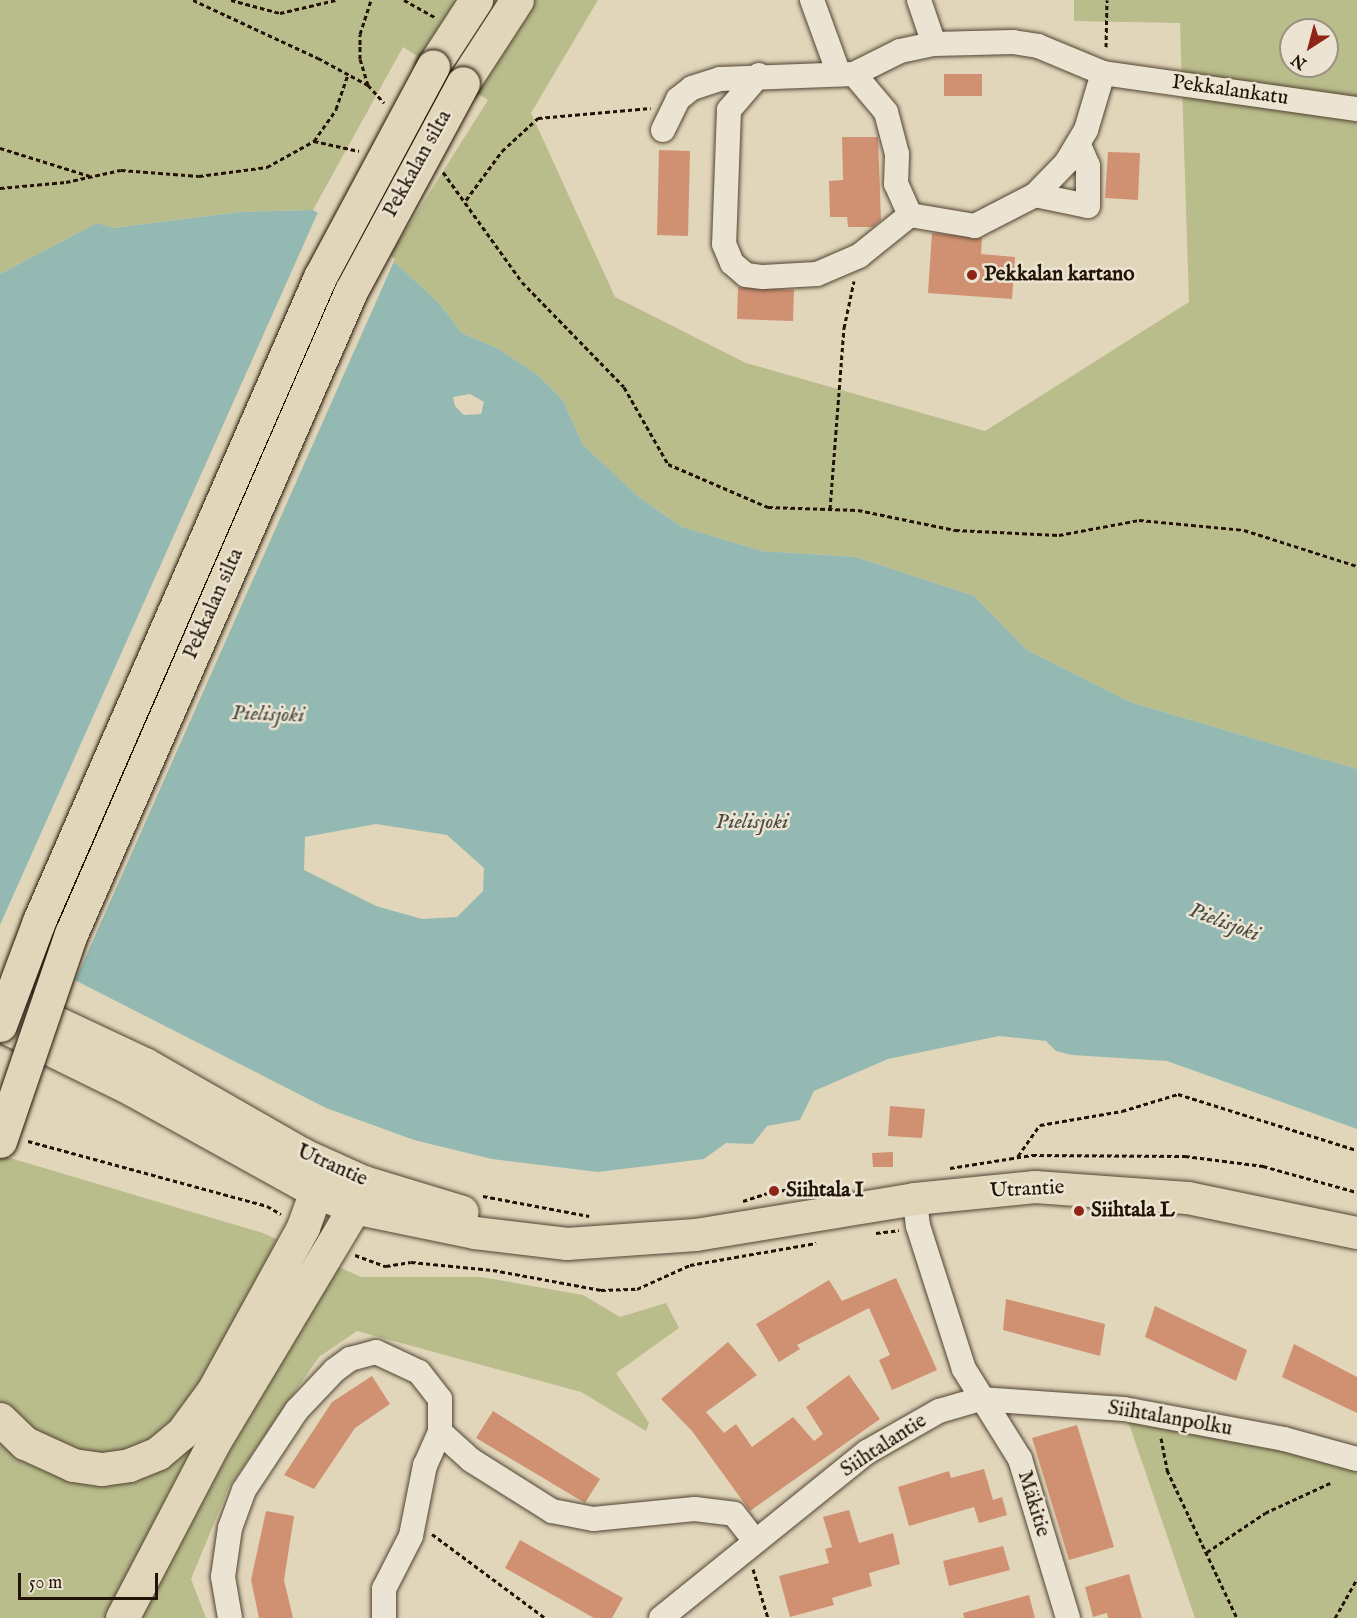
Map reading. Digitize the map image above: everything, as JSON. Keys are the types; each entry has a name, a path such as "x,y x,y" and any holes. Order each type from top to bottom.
{"highway":[{"name":"Pekkalan silta","path":"0,1025 39,921 320,277 433,66 476,0"},
{"name":"Pekkalan silta","path":"0,1141 71,934 351,291 463,83 517,0"},
{"path":"302,1154 342,1191"},
{"path":"0,1419 25,1443 73,1465 102,1469 129,1465 158,1453 182,1433 213,1391 303,1227 342,1191"},
{"path":"122,1618 342,1191"}],"main road":[{"name":"Utrantie","path":"0,996 32,1007 145,1064 302,1154"},
{"name":"Utrantie","path":"0,1025 342,1191 474,1233 567,1244 696,1235 915,1199 1035,1187 1105,1189 1188,1198 1357,1233"}],"street":[{"path":"812,0 846,74 886,112 897,154 896,184 910,215"},
{"path":"663,130 671,106 692,88 759,75 846,74 900,51 934,44 919,0"},
{"name":"Pekkalankatu","path":"934,44 1038,46 1102,73 1357,109"},
{"path":"759,75 729,110 724,244 732,263 746,275 763,277 817,274 859,256 910,215 975,226 1035,195 1079,145 1102,73"},
{"path":"1035,195 1088,206 1088,166 1079,145"},
{"path":"915,1199 918,1226 964,1369 980,1399"},
{"path":"230,1618 223,1577 230,1528 244,1490 297,1410 335,1370 350,1359 376,1352 399,1359 419,1372 441,1399 440,1432 425,1465 414,1525 384,1589 384,1618"},
{"name":"Siihtalanpolku","path":"980,1399 1067,1403 1157,1415 1284,1439 1357,1460"},
{"name":"Siihtalantie","path":"661,1618 749,1545 900,1431 939,1411 980,1399"},
{"name":"Mäkitie","path":"980,1399 1002,1424 1020,1459 1068,1618"},
{"path":"440,1432 471,1460 552,1511 593,1519 695,1509 734,1514 749,1545"}],"path":[{"path":"193,0 368,85 392,111"},
{"path":"231,0 280,13 336,0"},
{"path":"368,85 360,59 360,34 371,0"},
{"path":"404,0 435,17"},
{"path":"1106,47 1107,0"},
{"path":"0,188 91,177 121,170 199,176 267,167 314,141 336,109 348,75"},
{"path":"466,200 502,151 538,118 671,106"},
{"path":"0,148 91,177"},
{"path":"436,164 466,200 522,282 624,387 668,464 768,507 858,510 955,530 1059,536 1139,520 1244,530 1357,566"},
{"path":"830,509 844,328 859,256"},
{"path":"1017,1157 1040,1125 1122,1111 1178,1094 1357,1150"},
{"path":"941,1170 1017,1157 1185,1156 1263,1166 1357,1192"},
{"path":"734,1203 774,1191 839,1185"},
{"path":"474,1194 598,1218"},
{"path":"1157,1415 1167,1470 1237,1618"},
{"path":"1207,1552 1265,1513 1330,1483"},
{"path":"414,1525 452,1546 545,1618"},
{"path":"749,1545 768,1618"},
{"path":"1335,1618 1357,1579"}],"green space":[{"path":"0,0 598,0 531,113 615,297 746,363 985,431 1189,302 1180,23 1074,21 1074,0 1357,0 1357,769 1130,702 1027,650 974,596 856,557 762,551 682,527 640,498 583,445 563,400 539,376 499,349 462,333 438,302 389,257 488,100 403,47 313,210 239,212 112,228 97,223 0,274"},
{"path":"0,1155 263,1233 361,1277 481,1277 583,1295 620,1317 666,1303 679,1328 616,1373 649,1423 646,1431 581,1392 357,1331 319,1357 229,1487 191,1579 206,1618 0,1618"},
{"path":"1124,1409 1357,1459 1357,1618 1195,1618"}],"water":[{"name":"Pielisjoki","path":"313,210 389,257 438,302 462,333 499,349 539,376 563,400 583,445 640,498 682,527 762,551 856,557 974,596 1027,650 1130,702 1357,769 1357,1129 1167,1061 1072,1055 1056,1051 1046,1041 999,1036 888,1059 814,1091 800,1120 767,1126 753,1144 726,1143 704,1159 598,1172 492,1159 414,1140 326,1108 0,942 0,274 97,223 113,228 239,212","holes":["470,394 484,402 481,414 464,415 455,406 453,397","376,824 447,835 484,868 483,891 457,917 422,919 376,906 304,870 305,837"]}],"pier":[{"path":"319,210 345,222 347,254 35,961 0,945 0,925"},
{"path":"364,236 395,259 75,981 41,964 53,931"}],"building":[{"path":"944,74 982,74 982,96 944,96"},
{"path":"842,137 878,137 881,220 873,227 848,227 847,217 830,217 829,181 843,180"},
{"path":"659,150 690,151 688,236 657,235"},
{"path":"1108,152 1140,153 1138,200 1105,198"},
{"name":"Pekkalan kartano","path":"932,233 982,238 981,254 1015,257 1012,299 928,293"},
{"path":"738,287 794,290 793,321 737,319"},
{"path":"890,1106 925,1109 922,1138 888,1136"},
{"path":"893,1152 893,1167 873,1167 872,1153"},
{"path":"896,1278 937,1370 892,1390 879,1360 890,1355 869,1308 797,1345 800,1349 779,1362 756,1324 829,1280 842,1301"},
{"path":"1006,1299 1105,1324 1100,1356 1003,1330"},
{"path":"1155,1306 1247,1350 1236,1381 1145,1337"},
{"path":"728,1342 757,1375 706,1412 724,1433 736,1424 752,1447 793,1417 814,1441 823,1434 806,1407 849,1375 880,1419 750,1511 692,1431 661,1399"},
{"path":"1294,1344 1357,1377 1357,1413 1282,1377"},
{"path":"372,1376 390,1404 355,1428 314,1489 284,1475 332,1402"},
{"path":"493,1411 600,1479 585,1503 476,1438"},
{"path":"1077,1425 1114,1547 1069,1560 1032,1438"},
{"path":"984,1469 993,1500 1002,1497 1007,1515 979,1523 974,1507 909,1526 898,1487 949,1471 951,1478"},
{"path":"849,1510 859,1543 893,1533 900,1564 869,1573 872,1586 832,1598 834,1605 790,1617 779,1576 829,1563 825,1549 832,1547 823,1517"},
{"path":"266,1511 294,1516 284,1580 293,1618 259,1618 251,1580"},
{"path":"520,1540 623,1598 612,1618 594,1618 505,1568"},
{"path":"1003,1546 1010,1570 949,1586 943,1561"},
{"path":"1129,1574 1142,1618 1108,1618 1107,1613 1093,1617 1085,1587"},
{"path":"1029,1595 1035,1618 964,1618 963,1613"}],"place":[{"name":"Pekkalan kartano","path":"972,275"},
{"name":"Siihtala I","path":"774,1191"},
{"name":"Siihtala L","path":"1079,1211"}]}
